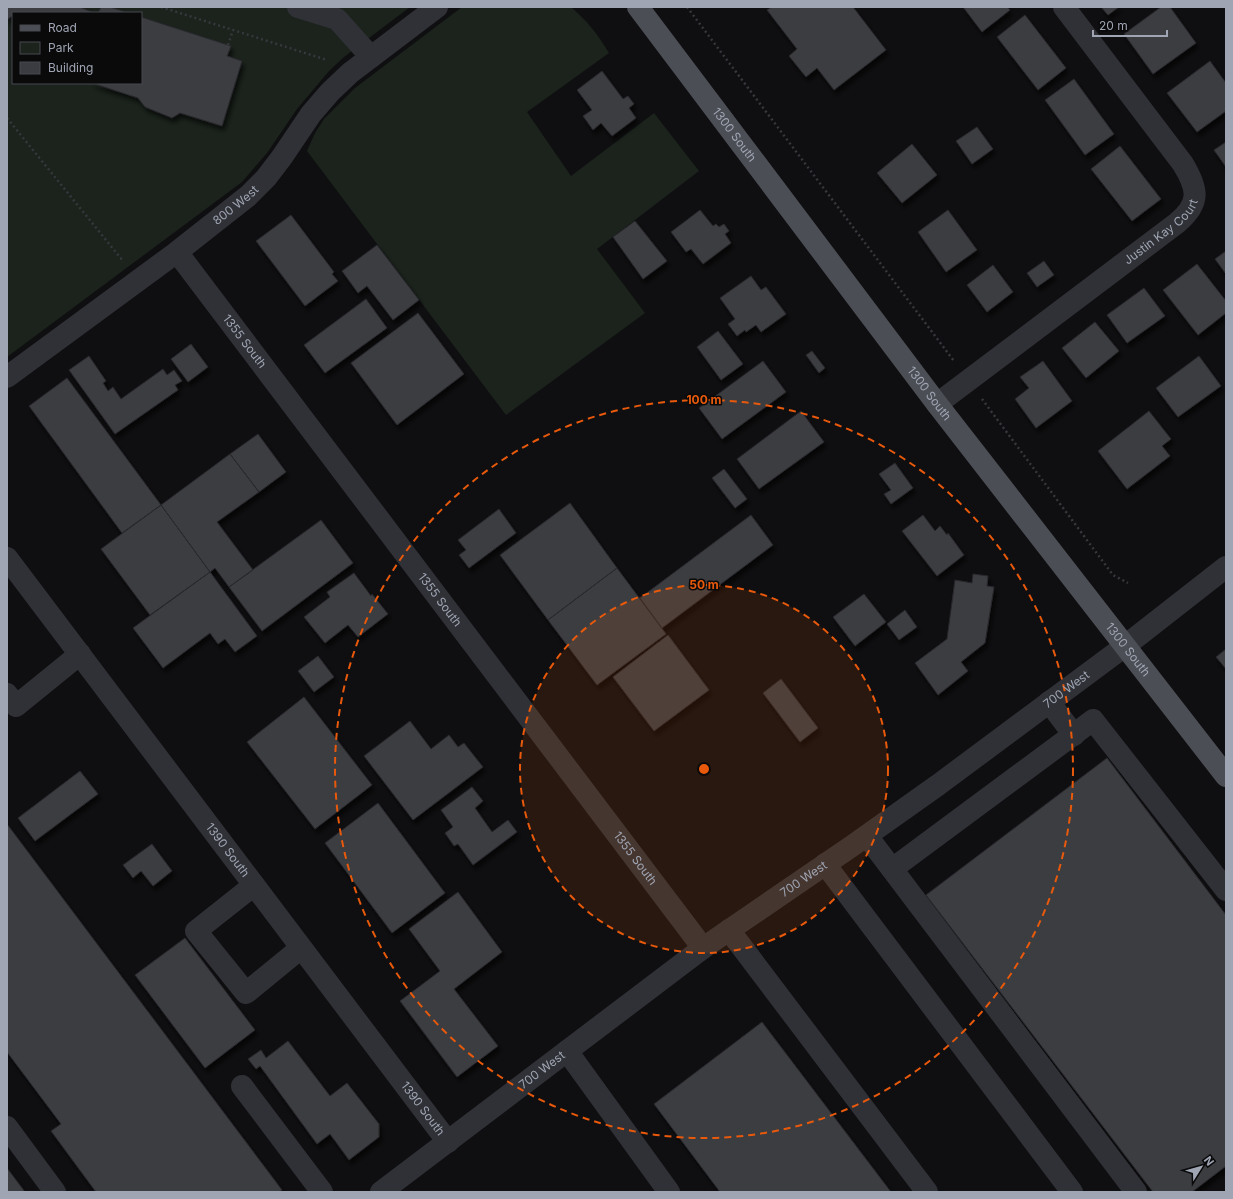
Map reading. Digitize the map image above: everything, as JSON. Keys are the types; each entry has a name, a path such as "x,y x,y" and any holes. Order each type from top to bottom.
{"main road":[{"name":"1300 South","path":"638,7 937,404 1226,776"}],"street":[{"path":"298,7 337,19 371,57"},
{"name":"800 West","path":"7,376 177,252 248,196 266,178 282,158 320,103 350,74 437,7"},
{"name":"Justin Kay Court","path":"937,404 1177,224 1190,210 1195,199 1194,187 1190,176 1182,164 1064,7"},
{"name":"1355 South","path":"177,252 703,948"},
{"name":"1390 South","path":"7,559 448,1142"},
{"name":"700 West","path":"381,1192 703,948 867,836 938,785 1125,646 1226,567"},
{"path":"7,694 16,706 80,654"},
{"path":"1049,702 1074,735"},
{"path":"892,869 1093,720 1226,890"},
{"path":"867,836 1136,1192"},
{"path":"825,864 1072,1192"},
{"path":"254,885 196,931 246,993 301,948"},
{"path":"729,930 927,1192"},
{"path":"567,1051 668,1192"},
{"path":"242,1086 322,1192"},
{"path":"7,1127 55,1192"}],"path":[{"path":"161,7 326,60"},
{"path":"687,7 1113,575 1128,583"},
{"path":"228,45 233,30"},
{"path":"7,118 123,261"}],"green space":[{"path":"7,7 410,7 344,57 329,71 297,109 267,153 242,182 7,357"},
{"path":"462,7 571,7 592,28 605,46 609,53 527,112 571,176 654,113 699,171 597,249 645,313 506,415 307,151 315,133 324,119 355,88"}],"building":[{"path":"7,7 80,7 92,12 12,12 12,16 7,20"},
{"path":"101,7 110,7 126,12 98,12"},
{"path":"772,7 853,7 886,50 834,90 817,68 806,77 789,56 797,49 767,10"},
{"path":"963,7 1007,7 1010,10 982,32"},
{"path":"1101,7 1119,7 1108,15"},
{"path":"1161,7 1170,7 1196,43 1153,74 1124,34"},
{"path":"1025,15 1066,68 1038,90 997,37"},
{"path":"142,17 231,46 227,56 242,61 222,126 180,113 172,118 145,107 138,98 95,84 142,84"},
{"path":"1210,61 1226,83 1226,111 1197,132 1167,93"},
{"path":"602,71 623,99 628,96 634,104 629,108 636,118 612,136 601,123 593,130 583,116 592,110 577,90"},
{"path":"1074,79 1114,134 1085,155 1045,100"},
{"path":"977,127 993,149 972,164 956,141"},
{"path":"1226,142 1226,167 1214,150"},
{"path":"912,144 937,175 902,203 877,173"},
{"path":"1120,146 1161,199 1132,221 1091,169"},
{"path":"700,210 713,226 716,224 719,227 724,224 729,231 725,234 731,243 703,264 691,249 686,252 671,232"},
{"path":"948,210 977,250 946,272 918,232"},
{"path":"291,215 334,272 332,274 338,281 305,306 256,241"},
{"path":"635,221 667,261 643,279 613,237"},
{"path":"377,245 419,300 393,320 367,286 358,293 342,271"},
{"path":"1226,251 1226,274 1215,259"},
{"path":"1044,261 1054,275 1037,287 1027,273"},
{"path":"1197,264 1226,301 1226,313 1198,335 1163,290"},
{"path":"993,265 1013,292 987,312 967,285"},
{"path":"751,276 761,290 766,287 786,314 761,332 756,325 737,336 728,324 735,319 720,298"},
{"path":"1144,288 1165,316 1127,343 1107,315"},
{"path":"366,299 387,328 325,373 304,345"},
{"path":"418,313 464,374 397,425 351,363"},
{"path":"1095,322 1119,351 1086,378 1062,348"},
{"path":"718,331 743,364 721,380 697,347"},
{"path":"191,344 208,367 188,382 171,359"},
{"path":"812,351 825,368 819,373 806,355"},
{"path":"89,356 106,381 103,383 108,391 113,387 121,399 163,369 167,375 174,370 182,381 175,385 178,390 115,434 69,370"},
{"path":"1199,356 1221,386 1178,417 1156,388"},
{"path":"763,361 786,392 722,439 699,408"},
{"path":"1043,361 1072,401 1036,428 1015,399 1029,388 1020,377"},
{"path":"67,378 161,505 122,533 29,406"},
{"path":"801,411 824,442 759,489 737,459"},
{"path":"1149,411 1171,439 1162,446 1170,456 1127,489 1098,451"},
{"path":"258,434 286,472 259,492 230,454"},
{"path":"230,454 259,492 217,522 253,570 229,587 215,568 210,572 161,505"},
{"path":"895,463 913,488 891,504 884,494 891,490 879,474"},
{"path":"724,469 747,499 735,508 712,478"},
{"path":"570,503 617,568 548,620 500,555"},
{"path":"161,505 210,572 150,615 101,549"},
{"path":"499,509 516,533 469,568 459,555 466,550 458,540"},
{"path":"751,515 773,545 662,628 640,598"},
{"path":"923,515 935,531 940,526 947,535 948,533 964,555 937,576 902,531"},
{"path":"321,520 353,563 262,631 229,587"},
{"path":"617,568 666,634 597,685 548,620"},
{"path":"210,572 257,636 235,652 225,639 218,644 210,633 163,668 133,628"},
{"path":"354,573 371,596 372,594 388,614 358,637 348,625 325,643 304,617 330,597 327,592"},
{"path":"973,574 988,576 987,586 994,587 985,643 961,662 968,671 938,695 915,663 947,639 955,580 972,583"},
{"path":"864,594 886,622 855,646 833,617"},
{"path":"905,610 917,627 899,640 887,624"},
{"path":"668,635 709,690 654,731 613,677"},
{"path":"1226,649 1226,669 1216,657"},
{"path":"318,656 334,677 314,692 298,671"},
{"path":"781,679 818,728 800,742 763,693"},
{"path":"304,697 372,785 315,829 247,742"},
{"path":"410,721 431,749 449,735 458,747 464,743 483,767 413,820 364,756"},
{"path":"1107,758 1226,915 1226,1166 1192,1192 1153,1192 926,895"},
{"path":"80,771 98,794 35,841 18,818"},
{"path":"472,787 483,801 475,808 492,832 508,820 517,832 473,865 458,844 454,846 445,833 453,827 441,810"},
{"path":"378,803 445,893 392,933 325,843"},
{"path":"7,824 282,1190 279,1192 96,1192 51,1131 61,1124 7,1052"},
{"path":"152,844 172,871 153,886 141,871 133,878 123,865"},
{"path":"458,892 502,952 454,989 498,1046 457,1077 400,1001 440,971 409,929"},
{"path":"185,938 255,1030 205,1068 135,975"},
{"path":"762,1022 891,1192 720,1192 654,1104"},
{"path":"288,1041 330,1096 347,1083 379,1124 379,1137 349,1160 330,1134 317,1144 260,1066 256,1069 248,1059 261,1050 266,1058"},
{"path":"7,1168 25,1192 7,1192"}]}
